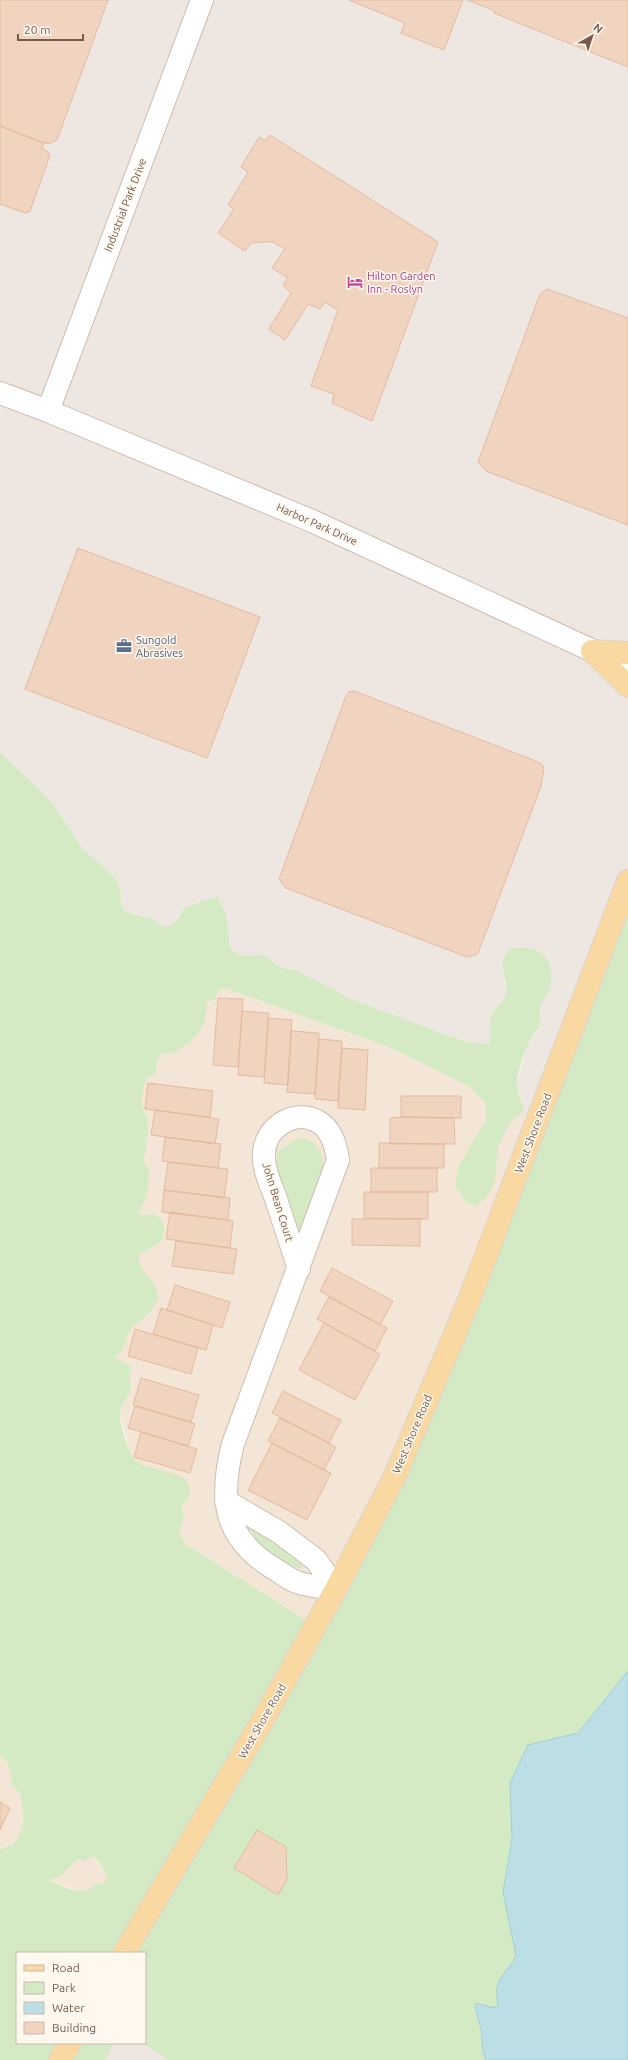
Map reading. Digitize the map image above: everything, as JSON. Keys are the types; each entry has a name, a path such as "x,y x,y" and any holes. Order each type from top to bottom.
{"main road":[{"path":"592,651 628,653"},
{"path":"592,651 628,686"},
{"name":"West Shore Road","path":"125,1952 260,1726 336,1589 395,1476 470,1298 628,880"},
{"path":"60,2060 69,2044"}],"street":[{"name":"Industrial Park Drive","path":"48,411 202,0"},
{"name":"Harbor Park Drive","path":"0,393 48,411 312,521 628,667"},
{"name":"John Bean Court","path":"299,1269 266,1171 263,1153 267,1136 283,1122 301,1117 318,1122 330,1134 336,1146 338,1160 299,1269 233,1444 226,1470 224,1486 231,1523 244,1546 264,1562 301,1584 336,1589"},
{"path":"226,1501 279,1532 316,1560 336,1589"}],"shaded area":[{"path":"0,0 628,0 628,882 539,1117 524,1111 517,1084 527,1046 537,1032 540,1021 541,1006 547,997 501,966 506,988 505,997 492,1013 490,1021 489,1044 483,1045 446,1035 349,998 296,970 279,967 265,955 250,957 238,954 230,947 217,896 180,913 177,920 171,926 163,927 134,913 124,911 120,901 121,892 105,868 84,850 52,802 0,752"},
{"path":"225,988 389,1047 470,1087 539,1117 470,1298 315,1626 147,1519 105,1356 135,1074 205,994"},
{"path":"0,1755 7,1760 11,1769 12,1786 20,1793 25,1823 20,1837 12,1846 0,1849"},
{"path":"93,1856 102,1866 107,1877 105,1883 100,1886 94,1886 88,1890 78,1891 49,1880 61,1876 78,1859"},
{"path":"69,2044 144,2044 168,2060 60,2060"}],"green space":[{"path":"0,752 52,802 84,850 105,868 116,880 121,892 120,901 124,911 145,918 153,918 160,925 170,926 177,920 184,908 217,896 226,915 230,947 238,954 246,956 265,955 279,967 296,970 349,998 446,1035 469,1042 489,1044 491,1017 505,996 506,984 502,963 504,956 509,949 521,948 540,952 546,958 549,965 551,974 550,984 547,996 540,1008 539,1025 526,1049 517,1080 524,1111 511,1121 498,1146 495,1181 486,1198 476,1206 467,1202 455,1187 458,1169 474,1139 486,1121 486,1104 470,1087 389,1047 225,988 219,990 214,1000 206,1002 206,1017 199,1032 194,1038 175,1052 160,1056 157,1062 156,1074 146,1079 142,1096 142,1105 147,1119 148,1129 144,1161 149,1171 147,1196 138,1213 142,1215 154,1214 158,1217 163,1225 164,1235 158,1244 145,1251 138,1258 143,1270 155,1285 159,1298 148,1314 132,1328 122,1350 114,1357 132,1367 130,1373 130,1391 120,1410 121,1423 125,1437 134,1459 149,1467 176,1474 183,1478 188,1484 190,1493 187,1500 181,1506 184,1518 179,1531 184,1543 315,1626 395,1476 628,879 628,2060 168,2060 144,2044 146,2044 146,1952 16,1952 16,2044 113,2044 105,2060 0,2060 0,1849 12,1846 21,1833 24,1821 20,1793 12,1786 11,1773 4,1758 0,1755","holes":["93,1856 102,1866 107,1877 103,1883 83,1891 73,1890 49,1880 61,1876 78,1859 86,1861"]},
{"path":"298,1138 304,1138 314,1143 322,1158 324,1170 296,1248 276,1162 278,1151"},
{"path":"252,1530 259,1530 301,1561 303,1568 288,1565 280,1561 259,1543"}],"water":[{"path":"628,1671 628,2060 486,2060 483,2052 481,2029 475,2004 498,2007 498,1983 516,1955 503,1892 512,1839 510,1783 528,1745 578,1733"}],"building":[{"path":"0,0 108,0 57,140 51,143 44,143 0,126"},
{"path":"349,0 463,0 444,50 401,33 405,23"},
{"path":"467,0 628,0 628,67 494,13 495,11"},
{"path":"0,126 44,143 42,149 47,151 50,155 30,211 25,213 0,204"},
{"name":"Hilton Garden Inn - Roslyn","path":"270,135 438,242 372,421 332,403 334,394 311,386 338,310 325,302 320,309 308,304 285,340 269,329 291,293 283,285 288,278 272,268 285,249 273,242 263,242 251,243 245,251 218,233 234,209 228,205 248,172 241,167 259,137 266,141"},
{"path":"547,289 628,318 628,525 486,471 478,462 540,294"},
{"path":"78,548 260,617 207,758 25,689"},
{"path":"354,691 536,761 542,764 544,768 541,786 478,953 475,955 467,957 286,888 279,879 346,696 349,692"},
{"path":"218,998 243,999 238,1067 213,1065"},
{"path":"242,1011 269,1013 264,1077 238,1075"},
{"path":"268,1018 292,1020 288,1085 264,1083"},
{"path":"291,1031 319,1033 315,1094 287,1092"},
{"path":"319,1039 342,1041 338,1101 315,1099"},
{"path":"342,1048 368,1050 365,1110 338,1108"},
{"path":"148,1083 213,1091 210,1117 145,1109"},
{"path":"401,1096 461,1096 461,1118 401,1117"},
{"path":"155,1110 219,1119 215,1144 151,1135"},
{"path":"390,1118 454,1118 455,1144 390,1144"},
{"path":"165,1137 221,1144 218,1168 162,1161"},
{"path":"379,1143 444,1144 444,1168 379,1168"},
{"path":"168,1162 228,1169 224,1198 164,1190"},
{"path":"371,1168 437,1168 437,1192 371,1192"},
{"path":"164,1190 230,1198 228,1220 162,1212"},
{"path":"364,1192 428,1192 428,1219 364,1218"},
{"path":"170,1212 233,1221 230,1248 166,1239"},
{"path":"352,1219 420,1219 420,1246 352,1245"},
{"path":"176,1241 237,1249 233,1274 172,1266"},
{"path":"332,1268 393,1301 380,1325 320,1291"},
{"path":"175,1285 230,1302 222,1328 167,1310"},
{"path":"329,1297 387,1328 375,1351 317,1319"},
{"path":"161,1308 213,1325 206,1350 153,1334"},
{"path":"324,1323 380,1354 355,1400 299,1370"},
{"path":"135,1329 198,1348 191,1374 128,1356"},
{"path":"141,1378 199,1395 191,1422 133,1405"},
{"path":"283,1391 341,1420 329,1443 272,1413"},
{"path":"135,1406 195,1424 188,1446 128,1428"},
{"path":"280,1418 336,1447 324,1470 268,1441"},
{"path":"141,1432 197,1449 190,1473 134,1457"},
{"path":"272,1443 331,1473 307,1520 248,1490"},
{"path":"0,1802 10,1808 0,1830"},
{"path":"257,1830 286,1847 287,1880 278,1895 234,1868"}],"place":[{"name":"Hilton Garden Inn - Roslyn","path":"355,282"},
{"name":"Sungold Abrasives","path":"124,646"}]}
